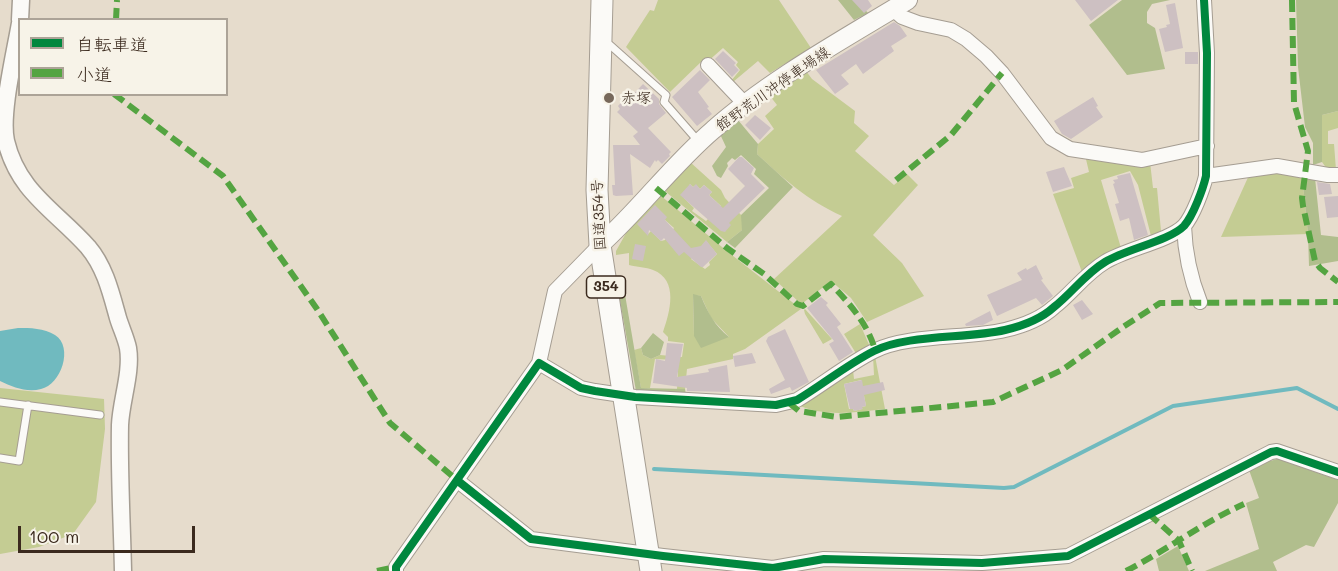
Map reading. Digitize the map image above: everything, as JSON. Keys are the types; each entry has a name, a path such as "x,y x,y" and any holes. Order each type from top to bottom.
{"highway":[{"name":"国道354号","path":"602,0 597,190 600,245 650,563"}],"main road":[{"name":"館野荒川沖停車場線","path":"600,245 699,143 745,104 901,4"}],"street":[{"path":"20,18 21,0"},
{"path":"1200,302 1189,270 1184,226 1203,188 1206,176 1207,53 1204,0"},
{"path":"901,4 902,17 951,30 986,56 1002,73 1051,138 1070,149 1142,160 1207,146"},
{"path":"18,34 6,111 6,139 14,164 24,183 88,248 99,263 108,282 128,349 120,428 123,571"},
{"path":"708,65 745,104"},
{"path":"1206,176 1277,166 1338,175"},
{"path":"539,363 581,388 624,395 764,404 789,403 875,350 901,343 1003,330 1041,316 1053,309 1090,272 1106,261 1125,251 1167,236 1184,226"},
{"path":"396,571 396,567 539,363 555,291 600,245"},
{"path":"458,481 531,539 650,563 773,568 824,559 982,563 1068,556 1271,452 1277,451 1338,472"}],"lane":[{"path":"600,44 610,45 666,95 664,102 699,143"},
{"path":"0,402 100,414"},
{"path":"0,458 19,461 28,405"}],"green space":[{"path":"658,0 779,0 811,48 770,73 758,61 733,82 731,81 740,70 736,65 738,62 723,48 706,63 703,60 670,92 626,47 650,10 654,11"},
{"path":"838,0 856,0 868,13 854,20"},
{"path":"1122,0 1170,0 1152,4 1147,12 1147,23 1155,28 1165,69 1127,75 1089,25"},
{"path":"1296,0 1338,0 1338,111 1322,115 1322,162 1313,165 1313,143 1305,127 1298,67"},
{"path":"806,71 812,79 855,111 854,123 869,136 855,151 894,185 907,174 918,185 873,235 902,263 924,296 867,322 851,298 831,281 800,303 774,279 842,216 797,189 757,154 758,144 774,129 765,116 777,105 770,96"},
{"path":"1338,111 1338,128 1328,131 1328,144 1334,144 1336,170 1327,169 1322,162 1322,115"},
{"path":"738,120 758,144 757,154 793,187 735,248 727,242 742,230 741,215 769,188 754,174 756,169 741,155 735,160 732,158 727,163 728,166 721,178 717,176 712,166 726,147 720,134"},
{"path":"1085,155 1150,162 1153,188 1157,188 1161,231 1151,236 1138,185 1130,171 1101,180 1121,248 1082,272 1053,194 1074,188 1071,178 1089,172"},
{"path":"690,162 721,190 725,198 742,216 742,230 727,242 666,192 667,187","holes":["690,184 693,187 696,185 700,189 704,185 712,192 709,195 721,206 706,221 692,211 694,208 684,198"]},
{"path":"1280,172 1302,175 1308,234 1221,237 1250,173"},
{"path":"1302,175 1315,178 1321,235 1338,237 1338,261 1309,266"},
{"path":"660,195 801,309 745,349 733,354 733,359 687,369 685,389 677,389 678,370 675,360 655,359 650,388 641,388 634,350 641,348 643,355 651,359 660,355 682,357 684,343 668,341 668,337 663,332 670,306 667,281 653,270 629,265 629,253 616,255 630,226","holes":["665,220 674,228 665,240 661,241 651,231 648,234 643,228","706,241 717,254 705,269 691,259","693,295 701,296 711,318 729,337 694,336"]},
{"path":"622,277 641,388 685,389 686,395 636,391 616,278"},
{"path":"693,294 701,296 712,319 729,337 701,348 694,336"},
{"path":"805,309 832,339 823,344 805,314"},
{"path":"860,324 870,347 857,355 844,334"},
{"path":"653,333 664,342 660,355 651,359 643,355 641,348"},
{"path":"873,356 875,356 885,409 829,413 796,404 853,370 854,379 874,375","holes":["861,380 866,406 854,411 849,409 844,384"]},
{"path":"0,388 104,399 105,429 96,502 73,534 39,547 0,554"},
{"path":"1278,459 1338,480 1338,503 1314,547 1306,545 1273,562 1277,571 1205,571 1259,549 1246,503 1259,498 1249,470 1257,464"},
{"path":"1178,546 1189,571 1159,571 1156,559"}],"water":[{"path":"18,328 46,331 61,341 64,348 63,365 54,381 48,386 36,390 25,390 0,381 0,331"}],"building":[{"path":"852,0 868,0 872,6 864,13"},
{"path":"1075,0 1118,0 1091,21"},
{"path":"1175,3 1183,48 1165,52 1159,29 1170,24 1166,5"},
{"path":"894,22 907,36 891,46 894,51 863,74 856,64 841,75 849,84 835,94 816,70"},
{"path":"723,51 736,63 734,65 739,70 732,77 715,59"},
{"path":"1185,52 1198,52 1198,64 1185,64"},
{"path":"700,70 710,80 698,92 712,114 697,126 672,97"},
{"path":"643,84 659,99 659,104 666,113 648,128 671,152 662,164 655,160 650,168 630,154 633,195 616,196 613,195 612,185 615,185 613,145 640,145 633,136 638,132 617,112 620,109 618,106 625,98 628,100"},
{"path":"1093,97 1103,117 1071,139 1062,134 1054,121"},
{"path":"755,115 771,128 760,140 745,125"},
{"path":"739,157 754,168 751,174 765,188 729,223 731,225 725,232 680,195 690,184 693,187 696,184 700,189 704,185 712,192 709,195 723,208 745,186 728,169"},
{"path":"1064,167 1072,186 1053,192 1046,172"},
{"path":"1130,173 1148,235 1134,240 1129,218 1120,221 1115,204 1119,203 1113,184 1115,183 1113,180 1118,179 1117,176"},
{"path":"1317,182 1330,184 1332,194 1319,195"},
{"path":"1338,196 1338,217 1327,218 1324,197"},
{"path":"655,205 667,217 665,220 691,248 701,246 706,240 717,254 701,267 684,252 679,256 664,238 661,241 649,230 648,236 637,224"},
{"path":"635,244 646,246 643,261 632,259"},
{"path":"1036,265 1043,279 1041,280 1053,296 1042,305 1036,298 997,316 987,295 1022,280 1017,273"},
{"path":"821,297 828,303 826,305 841,324 837,327 853,352 839,361 829,344 834,341 807,308"},
{"path":"1082,300 1093,314 1082,320 1073,305"},
{"path":"990,311 993,320 983,325 966,326 965,324"},
{"path":"785,329 809,382 792,391 790,387 771,394 769,389 785,380 766,341 768,337"},
{"path":"667,343 683,344 677,377 709,372 708,369 727,365 730,392 687,391 687,388 653,383 656,359 665,361"},
{"path":"752,353 756,363 735,367 733,356"},
{"path":"862,380 863,386 883,382 885,390 864,395 866,406 854,411 850,409 844,384"}],"waterway":[{"path":"654,469 1004,488 1014,487 1173,406 1297,388 1338,409"}],"marked path":[{"path":"116,18 117,0"},
{"path":"1292,0 1294,103 1308,151 1303,206 1315,261 1338,282"},
{"path":"896,180 951,135 1002,73"},
{"path":"117,96 223,176 317,309 390,423 458,481"},
{"path":"656,188 727,248 764,274 797,304 803,306 831,284 863,323 875,350"},
{"path":"789,403 799,411 837,417 993,402 1062,370 1160,303 1338,302"},
{"path":"1126,571 1244,504"},
{"path":"1149,514 1179,541 1192,571"},
{"path":"377,571 396,567"}],"cycle path":[{"path":"396,571 396,567 539,363 581,388 595,391 635,397 776,405 797,400 855,362 888,346 920,339 990,333 1031,322 1061,302 1091,272 1105,262 1177,231 1191,216 1206,176 1207,53 1204,0"},
{"path":"458,481 531,539 773,568 824,559 982,563 1068,556 1271,452 1277,451 1338,472"}],"place":[{"name":"赤塚","path":"609,98"}]}
